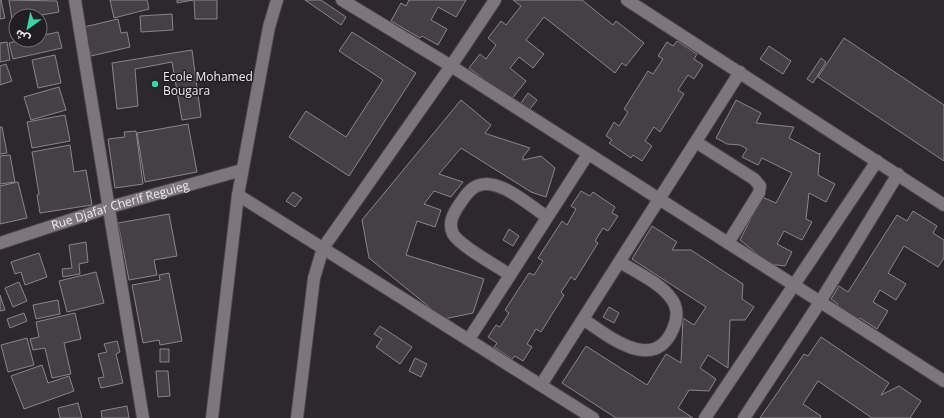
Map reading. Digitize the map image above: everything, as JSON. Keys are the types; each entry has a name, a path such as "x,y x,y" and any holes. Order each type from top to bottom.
{"street":[{"path":"75,0 110,207 143,418"},
{"path":"212,418 238,195 269,28 276,0"},
{"path":"342,0 451,66 944,381"},
{"path":"297,418 314,278 323,248 451,66 495,0"},
{"path":"627,0 944,205"},
{"path":"541,385 740,72"},
{"path":"696,142 754,179 760,186 759,193 728,243"},
{"path":"469,339 588,154"},
{"path":"705,418 795,286 877,161"},
{"name":"Rue Djafar Cherif Reguieg","path":"0,243 110,207 242,170"},
{"path":"744,418 820,302 898,174"},
{"path":"510,275 456,238 451,228 452,216 455,210 471,190 477,186 492,184 506,189 547,217"},
{"path":"238,195 593,418"},
{"path":"583,319 620,343 642,351 653,349 664,343 671,334 676,323 677,311 671,297 660,287 620,262"}],"building":[{"path":"0,0 5,18 0,19"},
{"path":"9,0 57,1 59,12 48,14 48,8 10,8"},
{"path":"110,0 147,0 149,9 114,18"},
{"path":"177,0 193,0 177,3"},
{"path":"194,0 217,0 217,19 195,19"},
{"path":"305,0 321,0 346,17 341,25"},
{"path":"409,0 466,0 456,17 438,7 431,20 447,29 438,45 422,36 420,38 391,21 401,3 406,6"},
{"path":"513,0 582,0 613,25 616,21 644,43 626,66 622,63 615,73 544,17 526,40 544,54 533,68 519,57 510,68 526,81 511,100 469,68 480,54 486,59 496,45 488,38 501,21 506,25 521,6"},
{"path":"172,14 173,30 141,32 140,16"},
{"path":"118,19 121,33 127,32 130,47 91,56 84,27"},
{"path":"58,32 62,48 13,59 10,48 48,48 48,34"},
{"path":"352,32 416,73 349,176 289,137 306,111 346,137 383,80 339,51"},
{"path":"844,38 944,105 944,161 818,77"},
{"path":"677,41 697,54 694,59 703,65 694,79 688,75 678,90 684,94 660,132 654,127 645,141 652,146 642,161 633,155 631,158 609,143 612,140 606,136 614,122 619,126 628,112 624,109 648,71 653,74 663,59 658,56 667,42 673,46"},
{"path":"7,42 10,60 0,62 0,43"},
{"path":"769,46 791,61 783,74 760,59"},
{"path":"192,50 201,117 182,120 172,62 135,69 138,106 117,109 112,63"},
{"path":"55,55 61,83 38,88 32,60"},
{"path":"821,58 826,62 813,83 807,79"},
{"path":"6,64 12,81 0,85 0,66"},
{"path":"59,87 66,110 31,120 24,97"},
{"path":"528,93 537,100 530,109 521,103"},
{"path":"461,100 491,125 485,133 530,148 523,157 523,160 541,156 555,168 546,197 531,192 461,148 439,174 463,182 451,197 434,191 424,204 441,210 435,227 417,221 406,255 484,279 473,313 444,319 369,258 362,220"},
{"path":"736,100 761,113 756,123 794,127 789,138 819,154 820,153 818,175 835,184 826,202 809,193 806,219 812,222 802,240 784,231 777,244 792,252 785,266 770,264 740,240 762,197 776,203 792,173 762,158 758,165 742,157 747,149 740,145 727,144 716,138"},
{"path":"65,115 70,141 32,148 27,122"},
{"path":"188,124 197,172 145,182 137,133"},
{"path":"0,127 2,127 7,153 0,154"},
{"path":"136,131 143,184 115,188 108,139 125,137 124,132"},
{"path":"70,145 74,172 86,170 92,205 40,213 37,195 39,194 32,152"},
{"path":"10,155 15,182 0,184 0,156"},
{"path":"18,182 27,218 0,224 0,186"},
{"path":"581,191 590,196 593,192 615,207 612,213 618,216 608,231 603,228 595,241 598,243 575,280 571,277 561,292 564,295 541,332 536,329 527,344 532,347 523,361 515,356 512,359 494,347 497,343 488,337 496,325 500,327 509,313 505,310 529,273 534,275 543,261 538,258 562,221 567,225 576,209 571,206"},
{"path":"293,192 302,198 295,207 286,201"},
{"path":"913,211 937,226 933,233 944,240 944,258 938,267 904,246 888,273 906,284 896,300 880,290 873,302 888,311 877,329 860,318 857,322 835,309 838,304 831,299 839,286 848,292 897,215 907,221"},
{"path":"169,214 177,256 154,260 157,275 129,280 118,223"},
{"path":"652,226 677,242 672,250 691,250 743,284 742,299 754,307 745,320 730,320 728,368 708,355 700,368 716,379 709,391 689,390 678,408 693,418 616,418 562,383 586,346 647,385 666,354 681,363 683,318 694,325 706,307 632,259"},
{"path":"509,229 519,236 513,246 503,240"},
{"path":"86,242 88,262 79,264 80,274 63,277 62,269 72,268 69,245"},
{"path":"39,253 47,277 25,285 21,272 15,274 11,262"},
{"path":"96,272 104,303 67,312 59,281"},
{"path":"169,273 182,341 160,345 159,340 143,343 132,285 160,280 159,275"},
{"path":"19,282 27,301 13,307 5,288"},
{"path":"0,295 5,310 0,311"},
{"path":"58,300 60,314 36,319 33,305"},
{"path":"609,307 619,313 614,323 603,317"},
{"path":"24,313 27,321 10,328 7,319"},
{"path":"75,313 81,339 64,343 71,374 52,378 45,348 33,350 30,339 39,337 36,322"},
{"path":"380,326 412,347 400,364 376,347 382,339 374,334"},
{"path":"821,337 889,383 881,395 899,386 921,401 910,418 872,418 818,381 803,404 821,416 820,418 760,418 804,354 808,356"},
{"path":"27,338 34,365 8,372 1,345"},
{"path":"117,341 120,352 116,354 123,383 101,388 98,378 104,377 98,354 107,352 104,344"},
{"path":"160,349 169,349 169,362 160,362"},
{"path":"415,358 427,364 421,377 409,371"},
{"path":"42,365 48,383 69,376 74,391 24,409 11,376"},
{"path":"156,371 168,371 170,396 158,397"},
{"path":"78,403 82,418 60,418 58,408"},
{"path":"127,406 129,418 102,418 101,411"}],"place":[{"name":"Ecole Mohamed Bougara","path":"155,84"}]}
